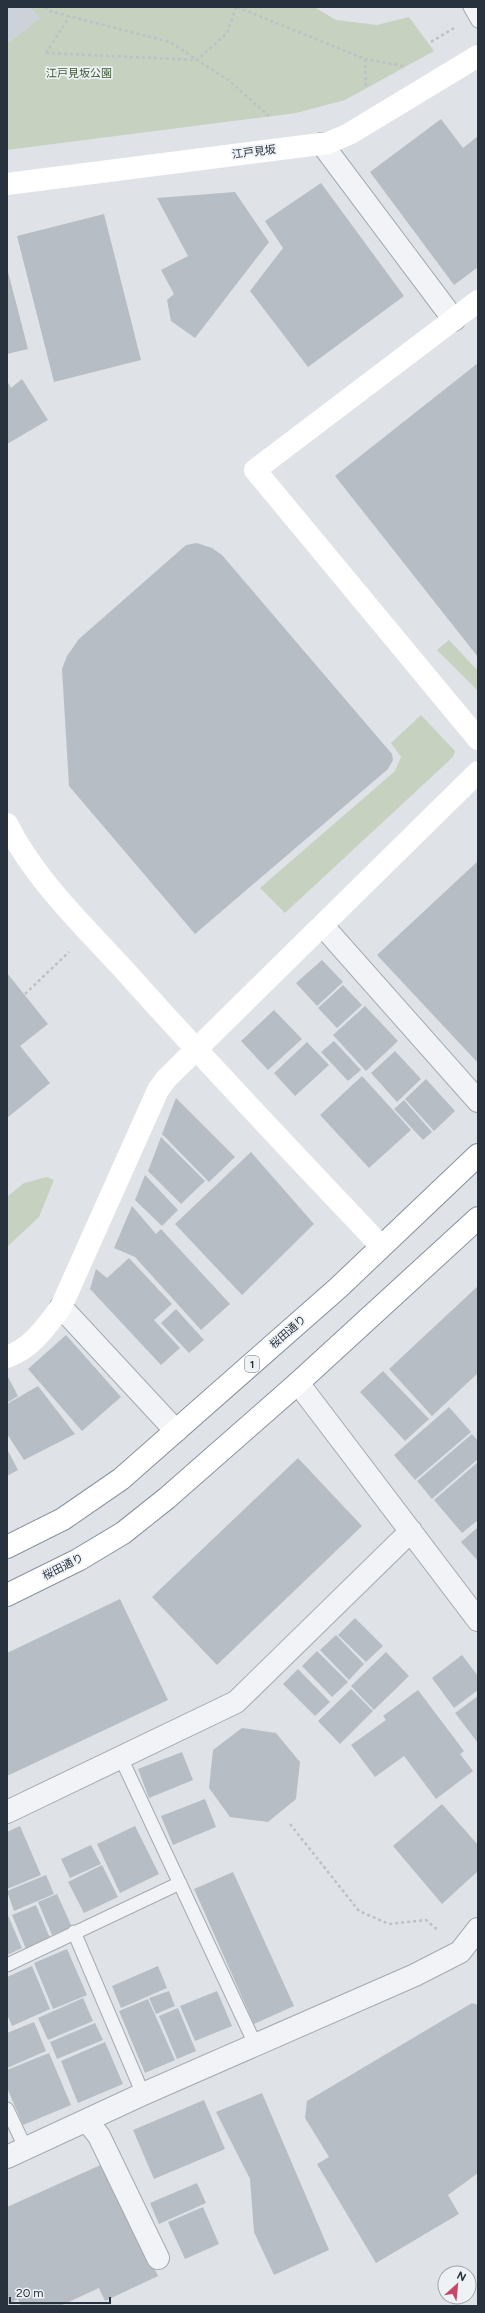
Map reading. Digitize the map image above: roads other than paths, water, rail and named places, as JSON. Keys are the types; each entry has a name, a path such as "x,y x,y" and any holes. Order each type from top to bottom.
{"main road":[{"name":"江戸見坂","path":"7,184 322,144 349,134 478,56"},
{"path":"478,301 255,470 478,739"},
{"path":"7,1357 20,1352 40,1337 61,1307 158,1090 195,1050 323,926 478,772"},
{"path":"7,824 18,846 63,902 195,1050 382,1246"},
{"name":"桜田通り","path":"7,1547 63,1519 120,1479 338,1288 478,1154"},
{"name":"桜田通り","path":"7,1595 78,1560 123,1533 167,1498 298,1383 478,1218"}],"street":[{"path":"322,144 454,320"},
{"path":"323,926 478,1101"},
{"path":"61,1307 176,1431"},
{"path":"298,1383 478,1620"},
{"path":"7,1812 236,1702 411,1531"},
{"path":"16,2153 143,2094 256,2046 444,1961 460,1952 478,1929"},
{"path":"87,2121 99,2136 158,2258"}],"lane":[{"path":"470,7 478,21"},
{"path":"121,1758 256,2046"},
{"path":"7,1965 180,1883"},
{"path":"74,1932 143,2094"},
{"path":"7,2109 16,2153"}],"park label":[{"name":"江戸見坂公園","path":"79,73"}]}
